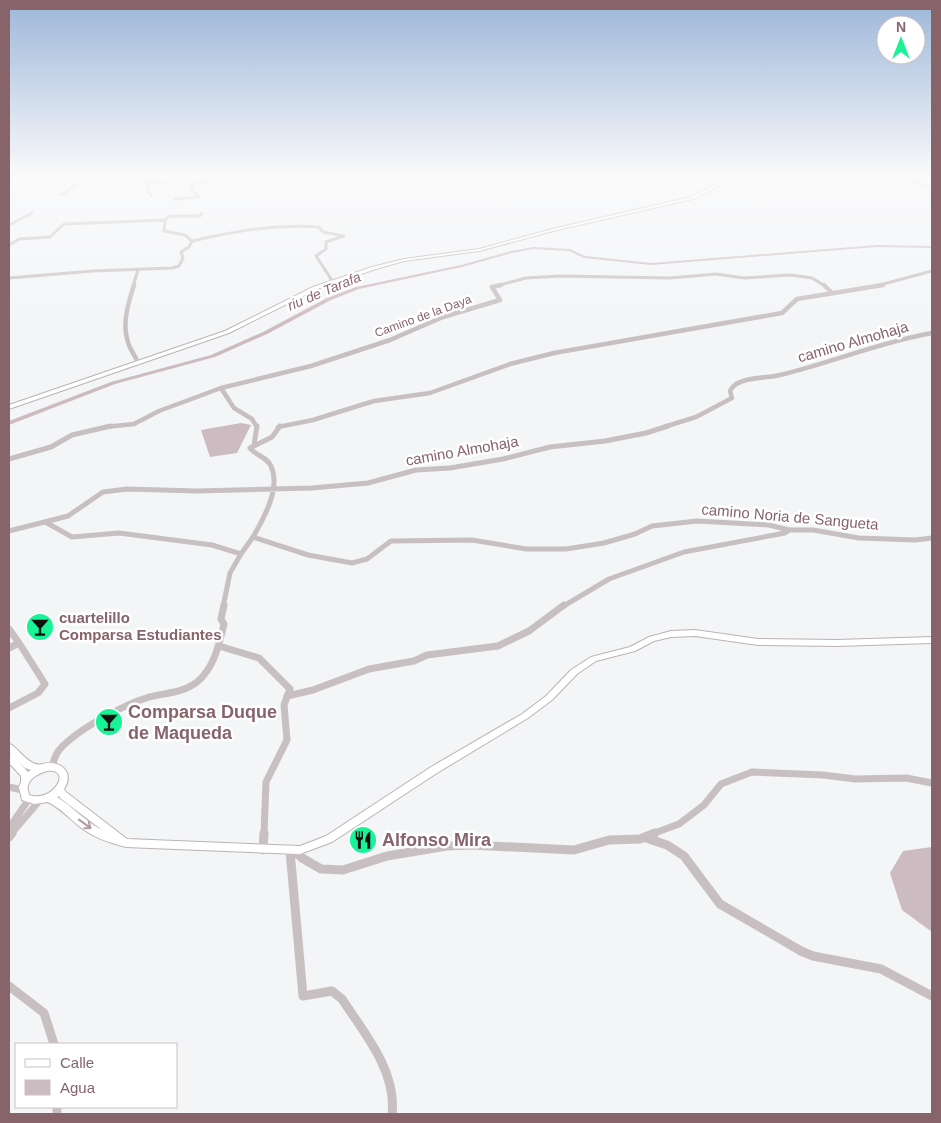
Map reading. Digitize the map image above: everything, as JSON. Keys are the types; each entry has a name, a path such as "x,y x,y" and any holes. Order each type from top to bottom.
{"main road":[{"path":"9,407 228,332 293,298 333,282 404,260 479,250 568,226"},
{"path":"19,786 29,799 44,799 58,802 86,826 112,840 126,843 292,851 329,839 434,770 525,716 549,698 574,672 594,659 632,649 652,639 671,634 695,633 758,642 837,643 932,640"},
{"path":"9,747 28,766 40,769 52,767 62,770 64,784 60,789 44,799"},
{"path":"9,757 25,775 19,786"},
{"path":"19,786 40,769"},
{"path":"60,789 63,795 126,843"}],"street":[{"path":"9,245 18,239 50,237 61,226"},
{"path":"164,226 164,231 185,235 192,241"},
{"path":"192,241 255,227 319,227 323,232 345,236 326,242 326,249 316,256 333,282"},
{"path":"9,278 93,271 178,267 183,258 181,252 189,247 192,241"},
{"path":"138,270 124,316 130,348 136,354 138,363"},
{"path":"52,767 61,749 94,724 144,699 185,688 196,683 215,660 224,624 220,619 230,573 253,537 273,488 273,471 262,455 252,451 250,448 272,437 279,426 312,422 330,414 378,400 432,393 522,361 628,337 661,334 782,313 797,299 869,287 923,275 932,270"},
{"name":"Camino de la Daya","path":"9,459 51,447 72,435 112,425 134,424 159,411 221,388 311,366 390,340 443,317 500,300 492,287 526,278 586,276 670,278 716,274 744,278 797,275 823,284 831,292"},
{"name":"camino Almohaja","path":"9,531 27,525 47,523 75,513 104,492 127,489 197,491 312,488 368,483 416,470 450,468 503,459 550,446 605,441 646,432 696,417 732,398 730,392 732,387 746,380 764,379 822,365 897,339 932,333"},
{"path":"221,388 234,408 252,419 258,428 254,445"},
{"name":"camino Noria de Sangueta","path":"253,537 306,554 360,562 369,558 382,545 395,541 472,540 526,549 558,549 596,545 636,534 652,526 678,522 705,521 753,524 789,530 813,530 868,538 932,538"},
{"path":"47,523 72,537 119,533 212,545 241,554"},
{"path":"287,696 312,690 369,669 414,661 427,656 498,646 529,631 556,610 609,579 684,552 785,533 789,530"},
{"path":"9,629 45,684 38,693 9,708"},
{"path":"9,648 19,643"},
{"path":"219,646 259,658 290,689 284,705 287,740 266,782 263,850"},
{"path":"292,851 321,869 343,870 387,856 447,846 471,845 574,850 609,840 646,838 679,824 704,805 721,784 752,772 823,775 854,779 906,778 932,783"},
{"path":"9,828 29,799"},
{"path":"9,837 44,799"},
{"path":"646,838 667,845 684,856 720,904 801,951 814,956 881,969 932,996"},
{"path":"292,851 303,996 332,991 342,999 387,1073 394,1095 392,1114"},
{"path":"9,986 44,1013 54,1043"}],"water":[{"path":"241,423 251,425 237,453 210,457 201,430"},
{"path":"932,847 932,932 902,910 890,873 903,851"}],"waterway":[{"name":"riu de Tarafa","path":"9,423 113,383 213,356 265,333 329,299 358,288 462,266 511,252 533,248 570,250 584,257 651,264 877,246 932,247"}],"place":[{"name":"cuartelillo Comparsa Estudiantes","path":"40,627"},
{"name":"Comparsa Duque de Maqueda","path":"109,722"},
{"name":"Alfonso Mira","path":"363,840"}]}
